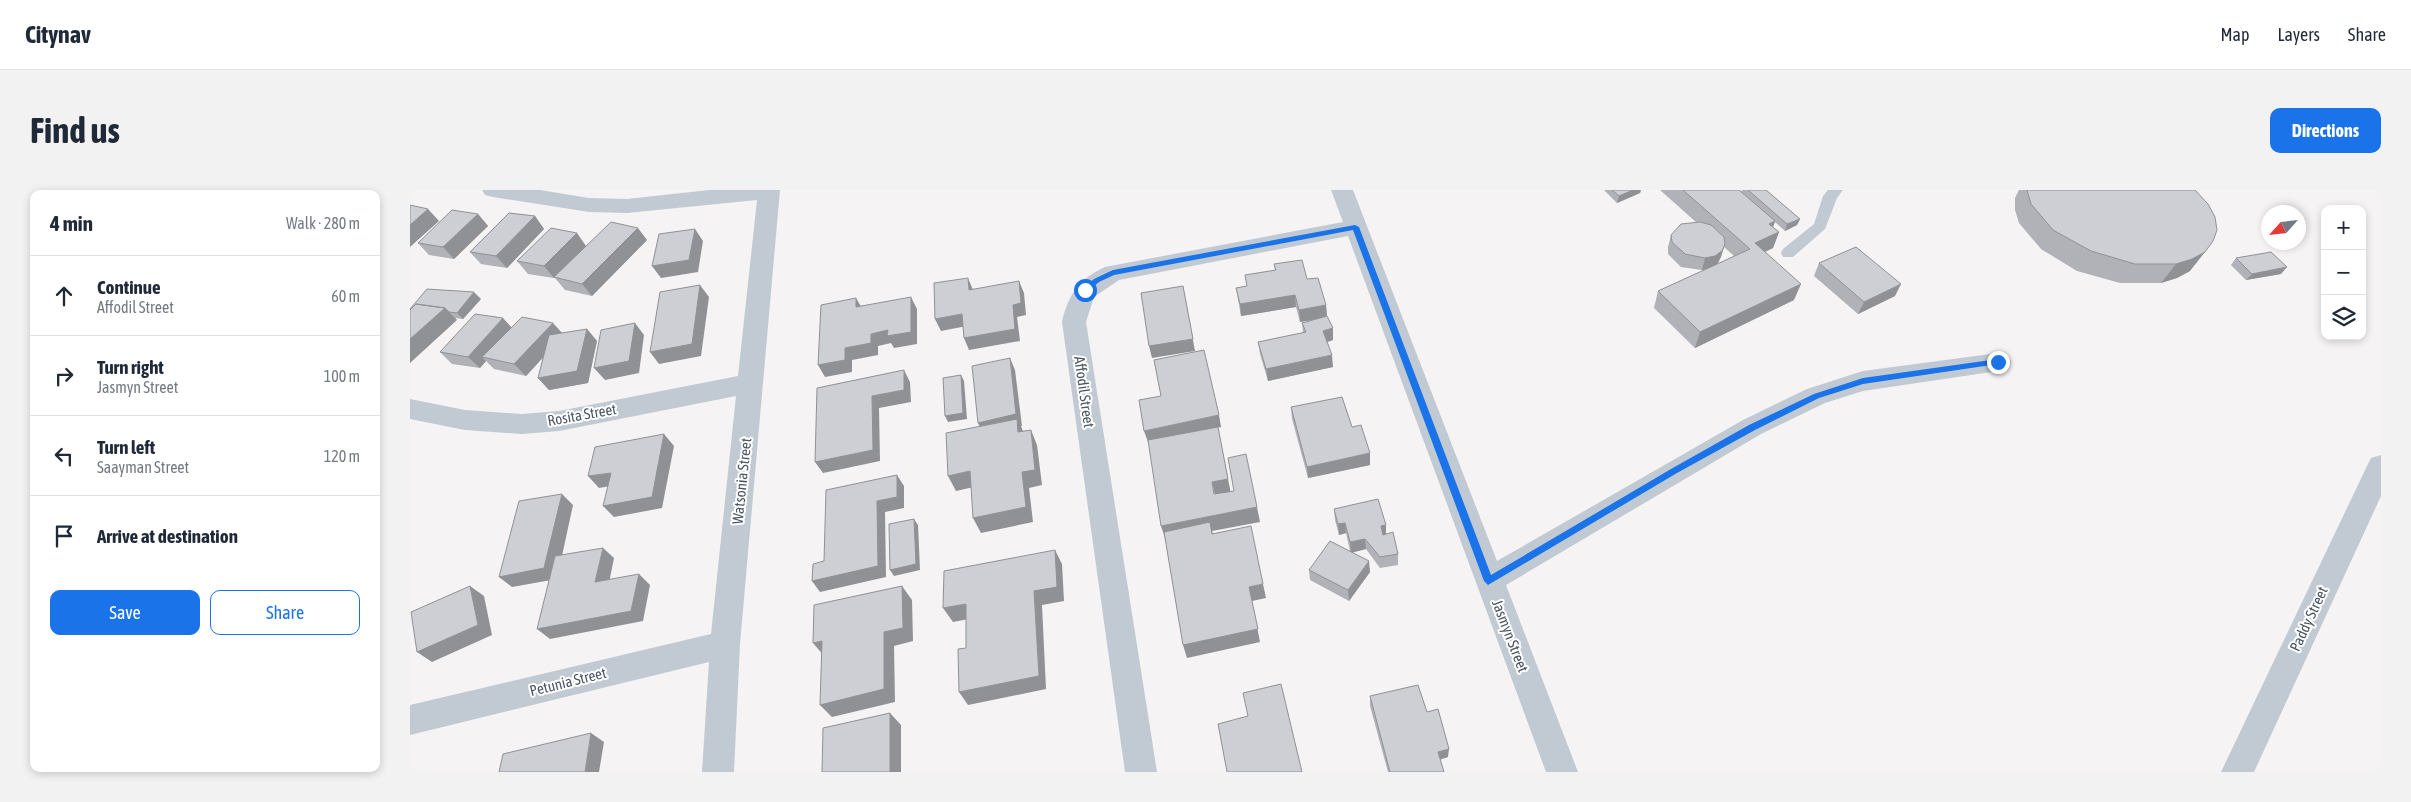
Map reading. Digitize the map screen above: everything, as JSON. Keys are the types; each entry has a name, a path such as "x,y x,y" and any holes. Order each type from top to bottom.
{"street":[{"path":"493,190 589,204 627,206 769,190"},
{"name":"Watsonia Street","path":"718,772 725,644 752,383 769,190"},
{"name":"Jasmyn Street","path":"1342,190 1488,581 1562,772"},
{"name":"Affodil Street","path":"1141,772 1074,322 1077,304 1085,290 1096,280 1113,272 1355,227"},
{"path":"1488,581 1682,466 1752,427 1816,396 1863,381 1998,362"},
{"name":"Rosita Street","path":"410,409 465,420 522,424 559,421 752,383"},
{"name":"Paddy Street","path":"2237,772 2381,466"},
{"name":"Petunia Street","path":"410,720 725,644"}],"lane":[{"path":"1788,253 1820,226 1830,196 1836,190"}],"building":[{"path":"1612,190 1633,190 1619,196"},
{"path":"1683,190 1739,190 1775,221 1769,224 1779,232 1755,243 1801,284 1700,332 1658,291 1750,249"},
{"path":"1748,190 1766,190 1800,219 1787,224"},
{"path":"2027,190 2195,190 2208,204 2215,217 2217,230 2213,241 2205,252 2192,259 2176,264 2135,264 2091,251 2053,230 2031,204"},
{"path":"410,205 428,209 410,225"},
{"path":"452,210 478,214 443,247 418,243"},
{"path":"509,213 535,216 496,256 470,252"},
{"path":"611,222 638,228 582,284 554,277"},
{"path":"1700,222 1711,225 1724,237 1725,244 1722,251 1715,256 1705,258 1685,254 1672,242 1671,235 1681,224"},
{"path":"551,228 577,233 544,266 517,261"},
{"path":"695,229 689,260 652,266 659,234"},
{"path":"1856,247 1901,284 1864,302 1819,263"},
{"path":"2271,252 2287,267 2252,274 2236,258"},
{"path":"1302,260 1307,279 1318,278 1326,305 1299,310 1295,295 1240,304 1236,288 1247,286 1245,275 1276,270 1274,264"},
{"path":"968,278 969,290 1019,281 1021,303 1013,305 1015,329 964,338 962,314 935,319 934,283"},
{"path":"700,285 692,344 650,352 660,292"},
{"path":"1183,286 1193,339 1149,346 1141,293"},
{"path":"427,289 474,292 457,313 449,312 445,308 416,304 410,309"},
{"path":"911,297 911,332 887,336 888,330 871,334 871,343 845,348 845,360 818,365 821,305 856,298 856,307"},
{"path":"416,304 445,308 410,339 410,310"},
{"path":"475,314 503,318 468,357 440,352"},
{"path":"1327,316 1333,328 1323,331 1332,355 1266,369 1258,342 1306,332 1302,323"},
{"path":"522,317 553,323 514,364 482,357"},
{"path":"635,323 629,361 594,368 601,330"},
{"path":"587,329 577,371 538,378 549,335"},
{"path":"1204,350 1219,415 1144,431 1139,400 1161,396 1154,360"},
{"path":"1010,358 1016,414 978,423 972,366"},
{"path":"904,370 904,390 872,396 873,450 815,462 817,388"},
{"path":"961,375 963,413 945,416 943,378"},
{"path":"1342,397 1352,427 1361,425 1370,453 1307,467 1291,407"},
{"path":"1017,419 1018,432 1031,430 1035,470 1022,472 1026,507 973,518 970,471 948,476 946,433"},
{"path":"1218,427 1228,479 1212,482 1214,494 1234,491 1228,458 1246,454 1257,507 1161,526 1148,440"},
{"path":"664,434 652,497 603,506 611,473 588,476 595,447"},
{"path":"897,475 897,497 877,501 878,566 812,581 813,564 824,561 826,490"},
{"path":"562,494 544,568 499,577 519,501"},
{"path":"1378,499 1386,525 1381,526 1383,535 1393,532 1398,554 1380,557 1365,539 1350,542 1345,523 1338,524 1334,509"},
{"path":"914,519 916,564 890,570 889,524"},
{"path":"1210,522 1212,534 1251,526 1263,584 1249,587 1258,629 1183,645 1164,532"},
{"path":"1330,541 1369,561 1348,590 1309,570"},
{"path":"603,548 595,582 639,574 631,611 537,629 555,556"},
{"path":"1055,550 1057,587 1034,591 1039,676 959,692 958,649 966,648 966,604 943,608 944,571"},
{"path":"470,586 478,625 417,652 411,612"},
{"path":"902,586 903,628 884,632 884,689 820,705 822,641 813,643 814,605"},
{"path":"1281,684 1302,772 1227,772 1218,724 1248,716 1243,693"},
{"path":"1418,685 1427,712 1438,709 1449,749 1438,752 1444,772 1390,772 1370,696"},
{"path":"890,713 890,772 822,772 823,728"},
{"path":"591,733 585,772 499,772 503,754"}],"route":[{"path":"1085,290 1096,280 1113,272 1355,227 1488,581 1752,427 1816,396 1863,381 1998,362"}]}
